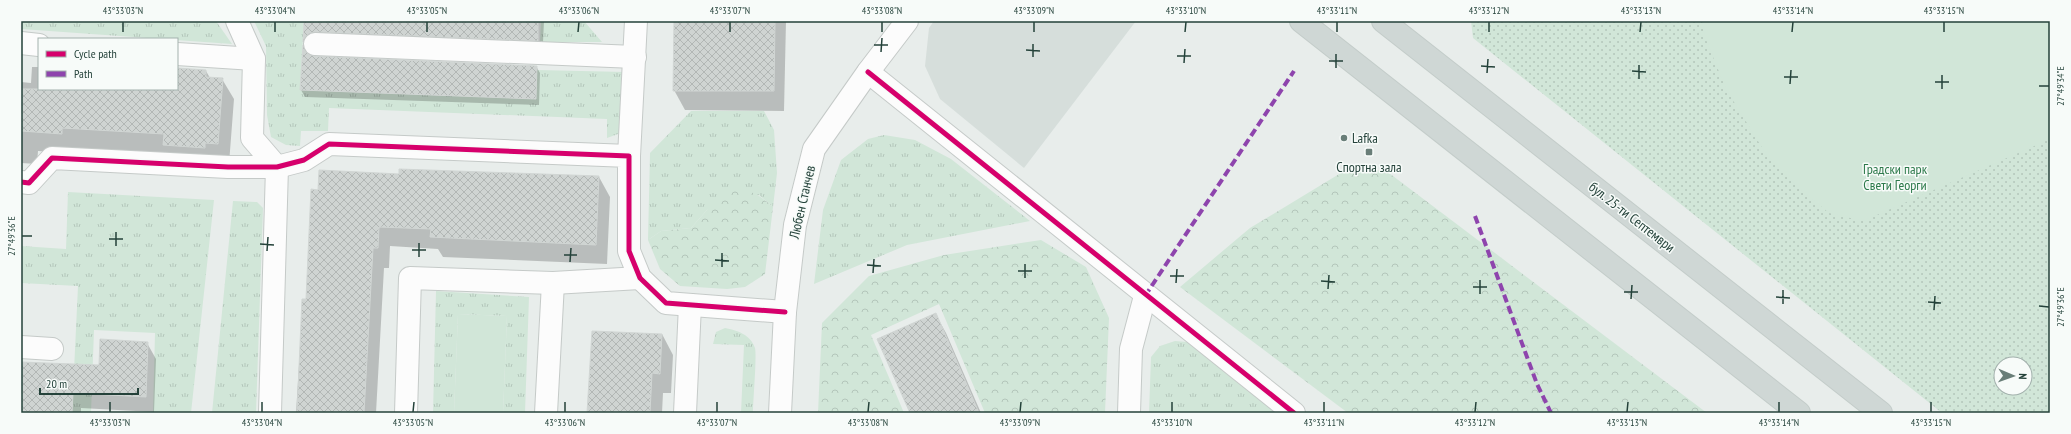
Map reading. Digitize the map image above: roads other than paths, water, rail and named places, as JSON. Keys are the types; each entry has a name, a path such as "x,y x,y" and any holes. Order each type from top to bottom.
{"main road":[{"path":"1301,21 1799,413"},
{"name":"бул. 25-ти Септември","path":"1383,21 1881,413"}],"street":[{"path":"237,21 254,59 252,138 277,167 270,413"},
{"path":"636,21 636,57 629,156 629,251 640,278 666,303 785,312"},
{"name":"Любен Станчев","path":"780,413 785,312 795,225 814,149 868,72 907,21"},
{"path":"21,43 38,44"},
{"path":"315,44 636,57"},
{"path":"178,54 254,59"},
{"path":"868,72 1145,296 1294,413"},
{"path":"21,182 29,183 52,158 228,167 277,167 304,160 329,144 629,156"},
{"path":"406,413 410,278 553,283 640,278"},
{"path":"546,413 553,283"},
{"path":"1129,413 1131,349 1145,296"},
{"path":"685,413 690,306"},
{"path":"21,347 52,349"}],"place":[{"name":"Lafka","path":"1344,138"},
{"name":"Спортна зала","path":"1369,152"}],"park label":[{"name":"Градски парк Свети Георги","path":"1895,178"}]}
